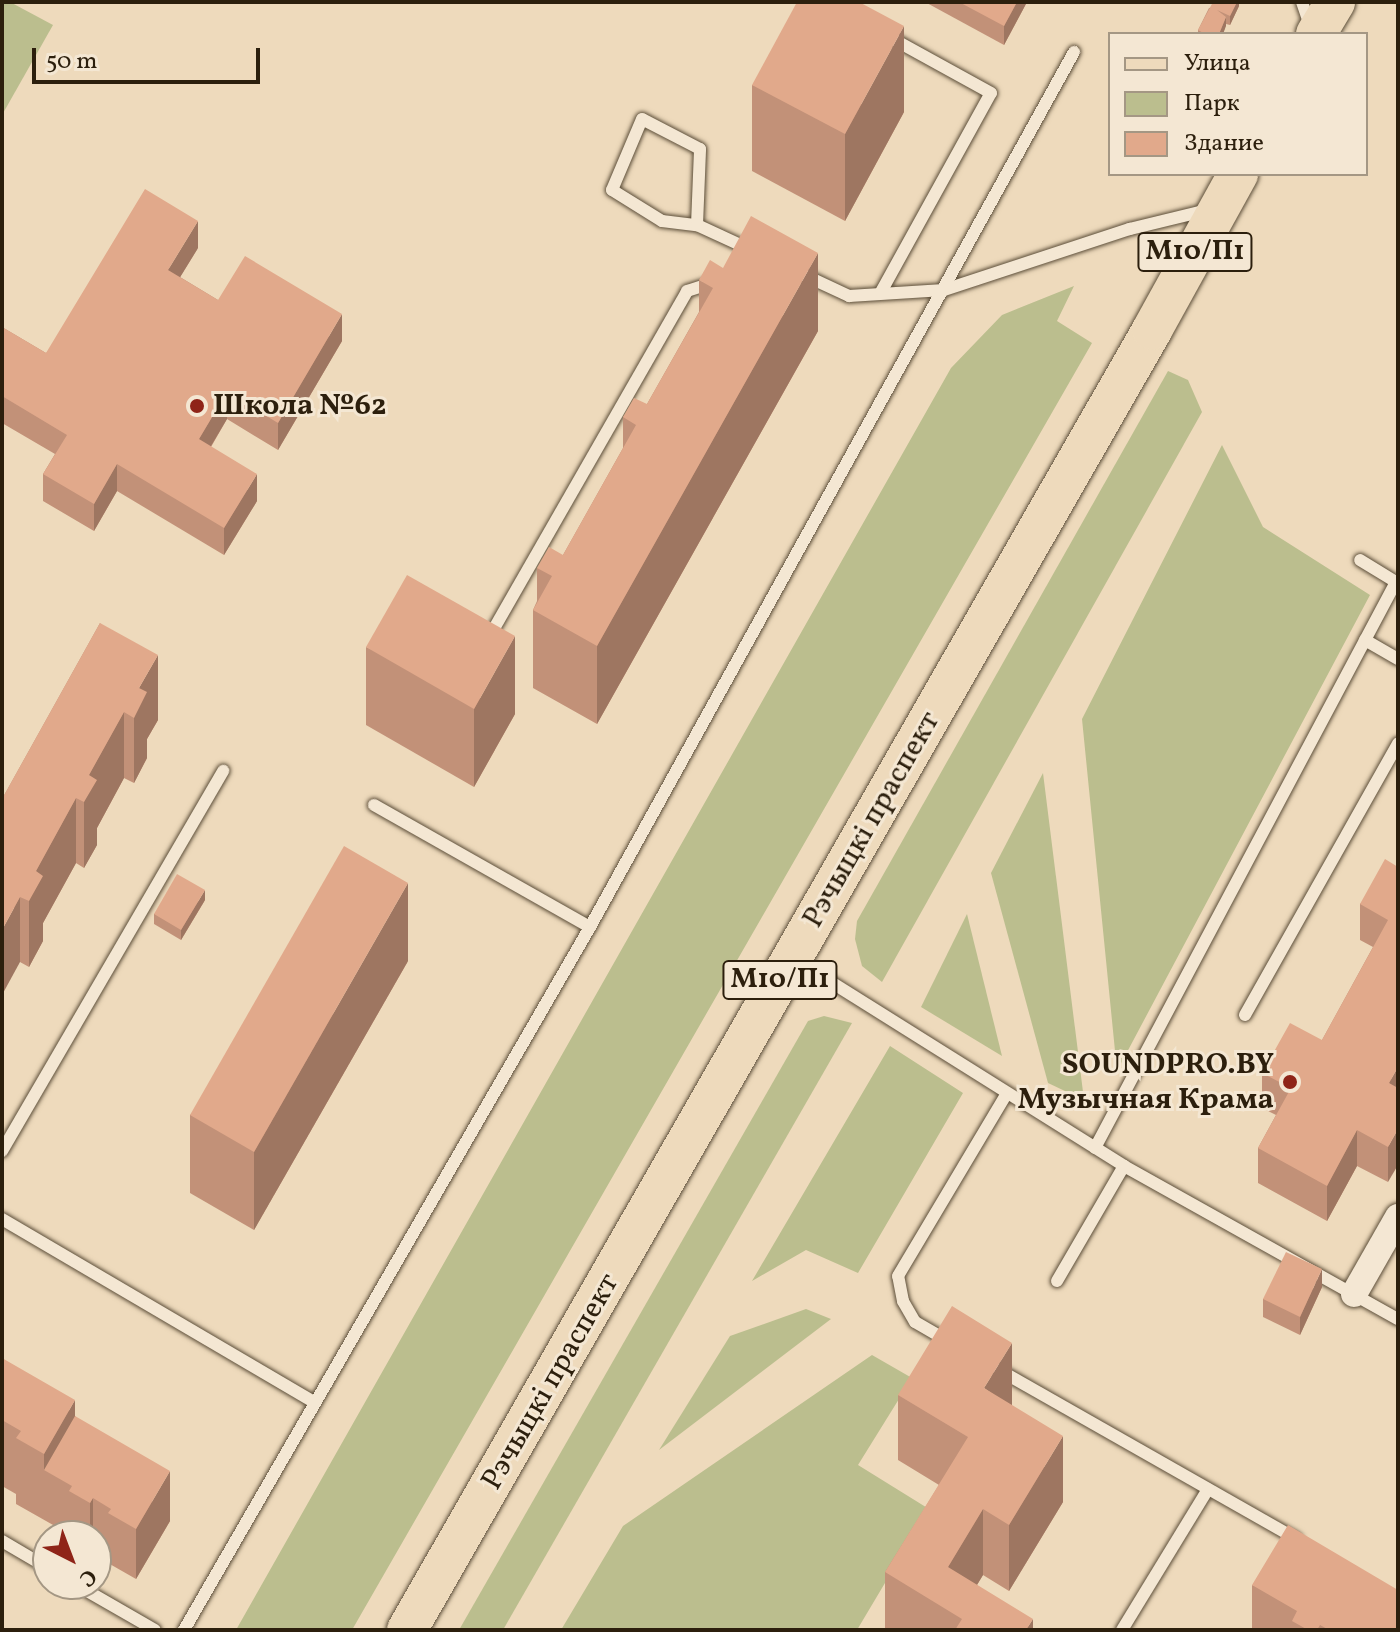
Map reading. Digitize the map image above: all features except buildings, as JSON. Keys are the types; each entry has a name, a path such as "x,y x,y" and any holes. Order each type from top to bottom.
{"main road":[{"path":"1315,32 1335,2"},
{"name":"Рэчыцкі праспект","path":"407,1630 1228,191"}],"street":[{"path":"1354,1294 1398,1217"}],"lane":[{"path":"1302,2 1313,32"},
{"path":"881,292 991,93 882,32"},
{"path":"184,1630 590,927 1074,52"},
{"path":"697,225 700,149 642,119 612,190 662,221 697,225 752,256 768,258"},
{"path":"795,270 849,296 944,290 1130,229 1228,191"},
{"path":"485,645 687,291 731,276"},
{"path":"1095,1148 1396,582 1360,560"},
{"path":"1365,640 1398,659"},
{"path":"1245,1015 1398,743"},
{"path":"2,1151 223,771"},
{"path":"374,805 590,927"},
{"path":"793,958 1124,1166 1398,1319"},
{"path":"955,1345 915,1322 903,1301 898,1276 1007,1093"},
{"path":"1057,1281 1124,1166"},
{"path":"2,1219 314,1402"},
{"path":"982,1360 1303,1543"},
{"path":"1122,1630 1208,1489"},
{"path":"2,1541 32,1559"},
{"path":"103,1600 155,1630"}],"green space":[{"path":"2,2 10,2 53,25 2,115"},
{"path":"1074,286 1057,321 1092,343 352,1630 236,1630 951,368 1002,315"},
{"path":"1168,371 1188,380 1202,412 882,982 862,966 855,939 857,921"},
{"path":"1222,445 1263,527 1370,595 1117,1071 1082,719"},
{"path":"1043,773 1084,1100 1048,1083 991,873"},
{"path":"967,914 1002,1056 921,1007"},
{"path":"824,1016 852,1023 503,1630 459,1630 808,1021"},
{"path":"890,1046 963,1093 858,1273 806,1250 752,1281"},
{"path":"806,1309 831,1319 659,1450 730,1336"},
{"path":"872,1355 912,1378 858,1465 929,1509 857,1630 561,1630 623,1526"}],"place":[{"name":"Школа №62","path":"197,406"},
{"name":"SOUNDPRO.BY Музычная Крама","path":"1290,1082"}]}
